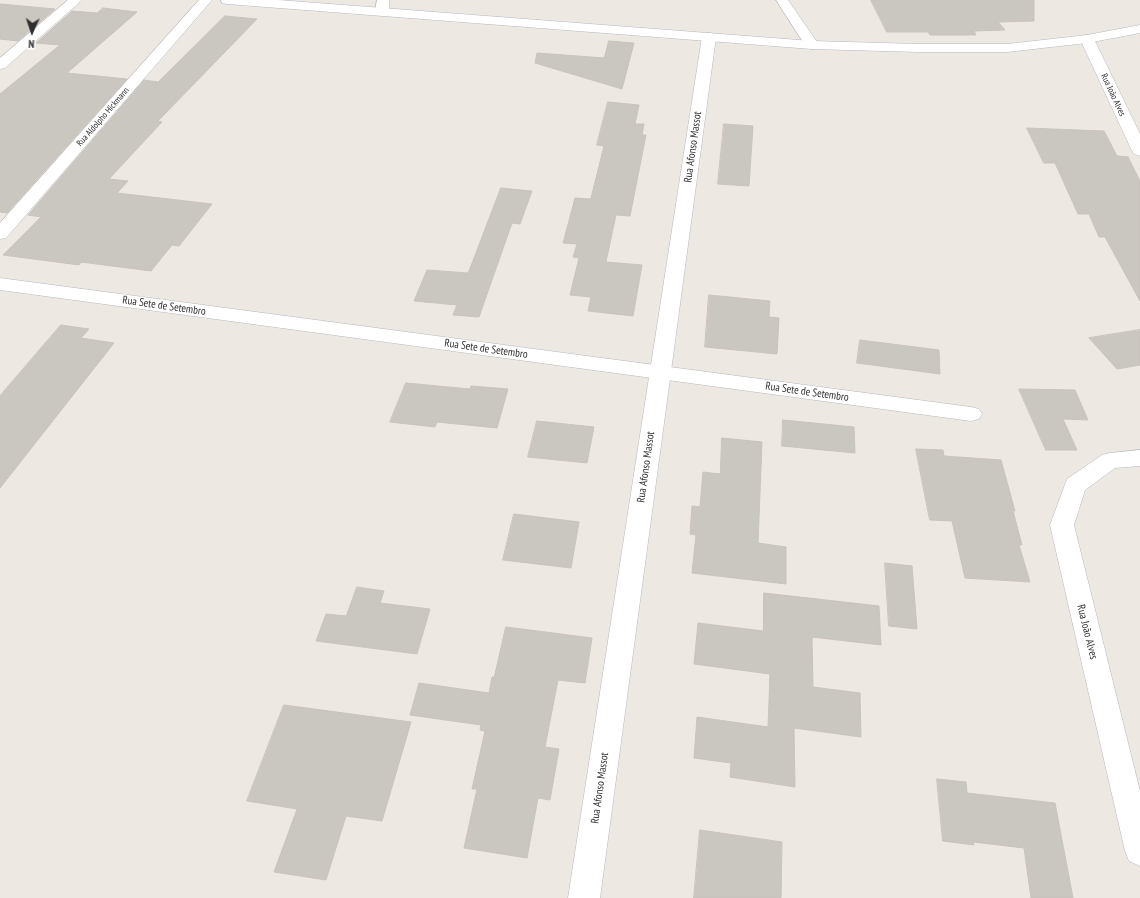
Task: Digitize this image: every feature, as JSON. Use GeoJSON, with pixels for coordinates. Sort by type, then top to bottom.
{"type":"FeatureCollection","features":[{"type":"Feature","properties":{"kind":"street"},"geometry":{"type":"LineString","coordinates":[[0,65],[76,0]]}},
{"type":"Feature","properties":{"kind":"street","name":"Rua Aldolpho Hickmann"},"geometry":{"type":"LineString","coordinates":[[0,234],[206,0]]}},
{"type":"Feature","properties":{"kind":"street"},"geometry":{"type":"LineString","coordinates":[[228,0],[383,6],[470,12],[709,37],[812,44],[919,48],[1007,48],[1087,39],[1140,29]]}},
{"type":"Feature","properties":{"kind":"street"},"geometry":{"type":"LineString","coordinates":[[782,0],[812,44]]}},
{"type":"Feature","properties":{"kind":"street","name":"Rua Afonso Massot"},"geometry":{"type":"LineString","coordinates":[[584,898],[659,372],[709,37]]}},
{"type":"Feature","properties":{"kind":"street","name":"Rua João Alves"},"geometry":{"type":"LineString","coordinates":[[1087,39],[1140,151]]}},
{"type":"Feature","properties":{"kind":"street","name":"Rua Sete de Setembro"},"geometry":{"type":"LineString","coordinates":[[0,284],[971,414]]}},
{"type":"Feature","properties":{"kind":"street","name":"Rua João Alves"},"geometry":{"type":"LineString","coordinates":[[1140,458],[1110,461],[1075,485],[1062,526],[1140,851]]}},
{"type":"Feature","properties":{"kind":"building"},"geometry":{"type":"Polygon","coordinates":[[[871,0],[1034,0],[1034,21],[998,22],[1005,30],[974,31],[976,35],[930,35],[928,32],[887,32],[871,0]]]}},
{"type":"Feature","properties":{"kind":"building"},"geometry":{"type":"Polygon","coordinates":[[[0,4],[55,9],[18,41],[0,39],[0,4]]]}},
{"type":"Feature","properties":{"kind":"building"},"geometry":{"type":"Polygon","coordinates":[[[103,8],[137,12],[67,73],[127,79],[7,213],[0,212],[0,94],[60,45],[36,43],[72,11],[97,13],[103,8]]]}},
{"type":"Feature","properties":{"kind":"building"},"geometry":{"type":"Polygon","coordinates":[[[225,16],[257,19],[158,121],[162,122],[109,179],[128,181],[117,193],[212,204],[179,246],[172,245],[151,271],[81,262],[79,265],[3,255],[41,217],[28,215],[144,80],[158,82],[225,16]]]}},
{"type":"Feature","properties":{"kind":"building"},"geometry":{"type":"Polygon","coordinates":[[[609,41],[634,43],[622,89],[535,63],[537,53],[604,58],[609,41]]]}},
{"type":"Feature","properties":{"kind":"building"},"geometry":{"type":"Polygon","coordinates":[[[608,102],[639,105],[635,124],[644,124],[642,135],[646,135],[630,216],[616,215],[606,262],[642,265],[633,316],[588,311],[591,297],[570,295],[579,258],[573,257],[577,244],[563,243],[575,198],[591,198],[604,146],[597,145],[608,102]]]}},
{"type":"Feature","properties":{"kind":"building"},"geometry":{"type":"Polygon","coordinates":[[[724,124],[753,126],[749,186],[718,184],[724,124]]]}},
{"type":"Feature","properties":{"kind":"building"},"geometry":{"type":"Polygon","coordinates":[[[1027,128],[1104,131],[1117,156],[1128,157],[1140,181],[1140,301],[1105,237],[1099,237],[1089,214],[1078,214],[1055,163],[1044,163],[1027,128]]]}},
{"type":"Feature","properties":{"kind":"building"},"geometry":{"type":"Polygon","coordinates":[[[501,188],[532,191],[520,224],[512,223],[479,317],[453,315],[457,305],[414,301],[427,270],[468,273],[501,188]]]}},
{"type":"Feature","properties":{"kind":"building"},"geometry":{"type":"Polygon","coordinates":[[[709,295],[770,301],[769,317],[779,318],[777,354],[705,347],[709,295]]]}},
{"type":"Feature","properties":{"kind":"building"},"geometry":{"type":"Polygon","coordinates":[[[61,325],[89,329],[81,338],[114,343],[0,488],[0,396],[61,325]]]}},
{"type":"Feature","properties":{"kind":"building"},"geometry":{"type":"Polygon","coordinates":[[[1140,330],[1140,365],[1117,369],[1089,338],[1140,330]]]}},
{"type":"Feature","properties":{"kind":"building"},"geometry":{"type":"Polygon","coordinates":[[[860,340],[939,350],[940,374],[857,363],[860,340]]]}},
{"type":"Feature","properties":{"kind":"building"},"geometry":{"type":"Polygon","coordinates":[[[406,383],[470,389],[471,386],[508,389],[497,428],[437,422],[435,427],[390,422],[406,383]]]}},
{"type":"Feature","properties":{"kind":"building"},"geometry":{"type":"Polygon","coordinates":[[[1019,389],[1075,390],[1088,420],[1063,419],[1077,450],[1046,450],[1019,389]]]}},
{"type":"Feature","properties":{"kind":"building"},"geometry":{"type":"Polygon","coordinates":[[[783,420],[854,427],[855,453],[782,446],[783,420]]]}},
{"type":"Feature","properties":{"kind":"building"},"geometry":{"type":"Polygon","coordinates":[[[537,421],[594,427],[587,463],[528,457],[537,421]]]}},
{"type":"Feature","properties":{"kind":"building"},"geometry":{"type":"Polygon","coordinates":[[[722,438],[762,442],[758,543],[786,547],[786,584],[692,573],[696,535],[690,534],[692,506],[700,507],[703,472],[720,474],[722,438]]]}},
{"type":"Feature","properties":{"kind":"building"},"geometry":{"type":"Polygon","coordinates":[[[916,449],[943,450],[944,456],[1001,460],[1015,511],[1013,511],[1022,545],[1019,545],[1030,582],[965,578],[952,521],[930,520],[916,449]]]}},
{"type":"Feature","properties":{"kind":"building"},"geometry":{"type":"Polygon","coordinates":[[[514,514],[579,522],[571,568],[503,560],[514,514]]]}},
{"type":"Feature","properties":{"kind":"building"},"geometry":{"type":"Polygon","coordinates":[[[885,563],[912,566],[917,629],[889,626],[885,563]]]}},
{"type":"Feature","properties":{"kind":"building"},"geometry":{"type":"Polygon","coordinates":[[[357,587],[384,591],[380,603],[430,609],[417,654],[316,641],[326,614],[346,616],[357,587]]]}},
{"type":"Feature","properties":{"kind":"building"},"geometry":{"type":"Polygon","coordinates":[[[764,593],[879,606],[881,645],[812,637],[813,687],[860,693],[861,737],[794,728],[795,787],[730,777],[731,763],[694,758],[697,717],[768,727],[770,674],[694,664],[698,623],[763,631],[764,593]]]}},
{"type":"Feature","properties":{"kind":"building"},"geometry":{"type":"Polygon","coordinates":[[[506,627],[592,638],[585,683],[558,680],[545,747],[559,749],[550,800],[538,798],[527,858],[464,848],[477,789],[472,789],[485,731],[480,730],[481,725],[410,715],[419,683],[489,693],[506,627]]]}},
{"type":"Feature","properties":{"kind":"building"},"geometry":{"type":"Polygon","coordinates":[[[284,705],[411,722],[382,821],[346,816],[326,880],[274,872],[297,809],[247,801],[284,705]]]}},
{"type":"Feature","properties":{"kind":"building"},"geometry":{"type":"Polygon","coordinates":[[[937,779],[966,782],[967,793],[1055,803],[1073,898],[1031,898],[1024,848],[973,842],[974,845],[943,841],[937,779]]]}},
{"type":"Feature","properties":{"kind":"building"},"geometry":{"type":"Polygon","coordinates":[[[700,830],[782,842],[781,898],[694,898],[700,830]]]}}]}
